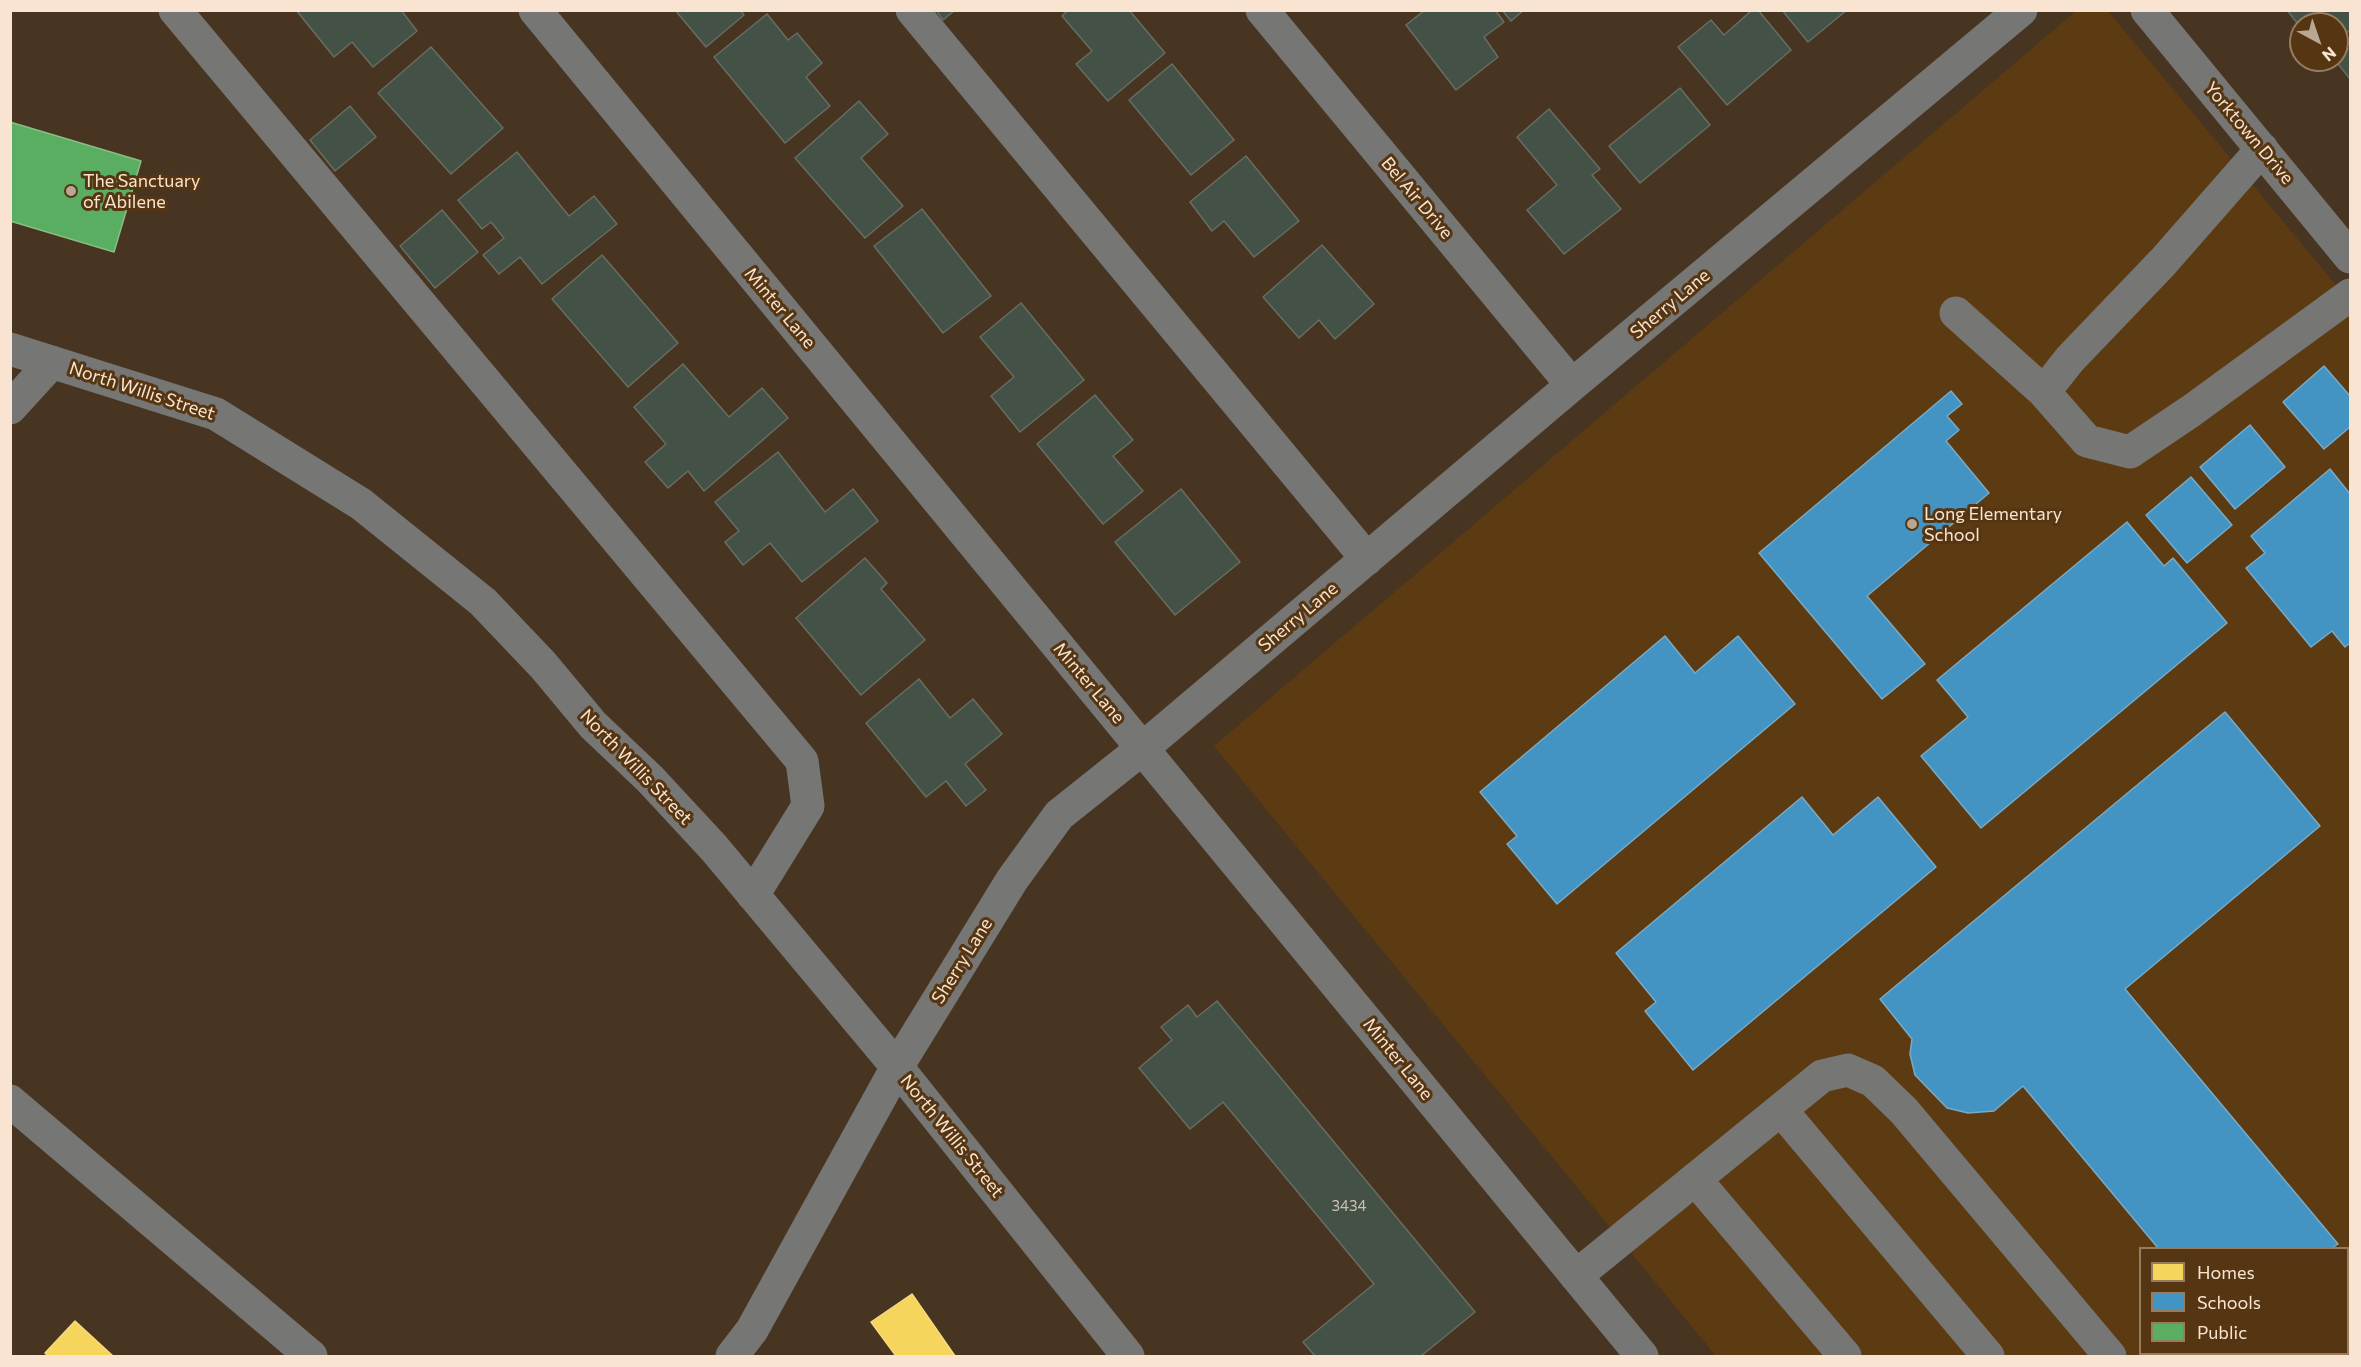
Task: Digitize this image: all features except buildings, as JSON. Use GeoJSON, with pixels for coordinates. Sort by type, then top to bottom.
{"type":"FeatureCollection","features":[{"type":"Feature","properties":{"kind":"street"},"geometry":{"type":"LineString","coordinates":[[175,10],[802,761],[808,806],[753,895]]}},
{"type":"Feature","properties":{"kind":"street","name":"Minter Lane"},"geometry":{"type":"LineString","coordinates":[[535,10],[1642,1356]]}},
{"type":"Feature","properties":{"kind":"street"},"geometry":{"type":"LineString","coordinates":[[912,10],[1367,559]]}},
{"type":"Feature","properties":{"kind":"street","name":"Bel Air Drive"},"geometry":{"type":"LineString","coordinates":[[1262,10],[1572,385]]}},
{"type":"Feature","properties":{"kind":"street","name":"Sherry Lane"},"geometry":{"type":"LineString","coordinates":[[732,1356],[752,1330],[897,1067],[1012,880],[1059,815],[1143,748],[1572,385],[2022,10]]}},
{"type":"Feature","properties":{"kind":"street","name":"Yorktown Drive"},"geometry":{"type":"LineString","coordinates":[[2147,10],[2350,256]]}},
{"type":"Feature","properties":{"kind":"street"},"geometry":{"type":"LineString","coordinates":[[2044,392],[2070,359],[2163,262],[2262,149]]}},
{"type":"Feature","properties":{"kind":"street"},"geometry":{"type":"LineString","coordinates":[[1956,313],[2044,392],[2087,441],[2130,452],[2192,411],[2350,296]]}},
{"type":"Feature","properties":{"kind":"street","name":"North Willis Street"},"geometry":{"type":"LineString","coordinates":[[10,349],[216,414],[361,504],[483,602],[543,665],[593,725],[650,779],[706,840],[897,1067],[1128,1356]]}},
{"type":"Feature","properties":{"kind":"street"},"geometry":{"type":"LineString","coordinates":[[10,408],[52,362]]}},
{"type":"Feature","properties":{"kind":"street"},"geometry":{"type":"LineString","coordinates":[[1576,1276],[1822,1076],[1848,1070],[1873,1081],[1904,1111],[2110,1356]]}},
{"type":"Feature","properties":{"kind":"street"},"geometry":{"type":"LineString","coordinates":[[10,1101],[311,1356]]}},
{"type":"Feature","properties":{"kind":"street"},"geometry":{"type":"LineString","coordinates":[[1781,1110],[1988,1356]]}},
{"type":"Feature","properties":{"kind":"street"},"geometry":{"type":"LineString","coordinates":[[1695,1179],[1845,1356]]}},
{"type":"Feature","properties":{"kind":"shaded area","name":"Long Elementary School"},"geometry":{"type":"Polygon","coordinates":[[[2076,11],[2108,11],[2350,302],[2350,1356],[1716,1356],[1214,746],[2076,11]]]}},
{"type":"Feature","properties":{"kind":"place","name":"The Sanctuary of Abilene"},"geometry":{"type":"Point","coordinates":[71,191]}},
{"type":"Feature","properties":{"kind":"place","name":"Long Elementary School"},"geometry":{"type":"Point","coordinates":[1912,524]}}]}
